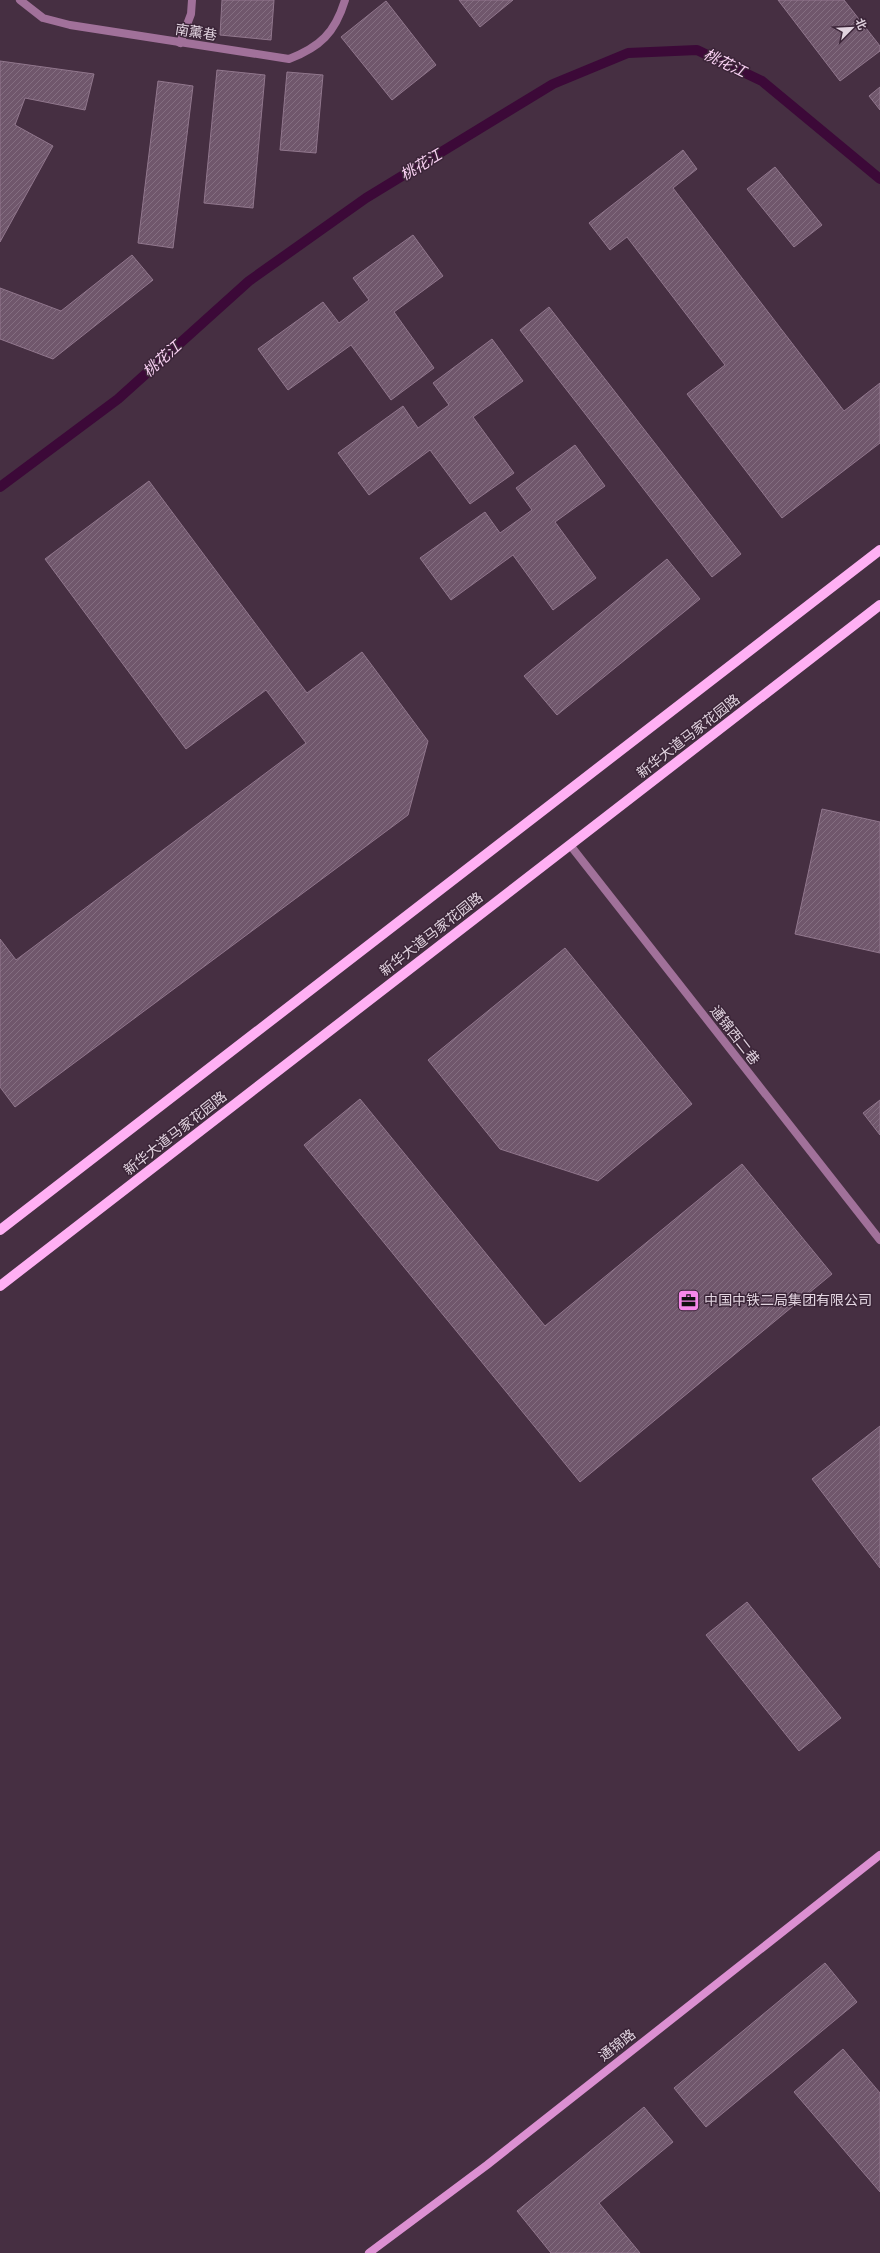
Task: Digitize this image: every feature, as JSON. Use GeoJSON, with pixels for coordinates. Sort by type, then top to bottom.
{"type":"FeatureCollection","features":[{"type":"Feature","properties":{"kind":"main road","name":"新华大道马家花园路"},"geometry":{"type":"LineString","coordinates":[[0,1230],[880,550]]}},
{"type":"Feature","properties":{"kind":"main road","name":"新华大道马家花园路"},"geometry":{"type":"LineString","coordinates":[[0,1286],[880,605]]}},
{"type":"Feature","properties":{"kind":"street","name":"南薰巷"},"geometry":{"type":"LineString","coordinates":[[20,0],[43,18],[70,25],[289,59],[306,53],[325,40],[340,15],[345,0]]}},
{"type":"Feature","properties":{"kind":"street"},"geometry":{"type":"LineString","coordinates":[[180,43],[191,14],[192,0]]}},
{"type":"Feature","properties":{"kind":"street","name":"通锦西二巷"},"geometry":{"type":"LineString","coordinates":[[570,845],[880,1240]]}},
{"type":"Feature","properties":{"kind":"street","name":"通锦路"},"geometry":{"type":"LineString","coordinates":[[369,2253],[493,2160],[880,1855]]}},
{"type":"Feature","properties":{"kind":"building"},"geometry":{"type":"Polygon","coordinates":[[[222,0],[274,0],[271,40],[220,35],[222,0]]]}},
{"type":"Feature","properties":{"kind":"building"},"geometry":{"type":"Polygon","coordinates":[[[459,0],[513,0],[480,27],[459,0]]]}},
{"type":"Feature","properties":{"kind":"building"},"geometry":{"type":"Polygon","coordinates":[[[778,0],[844,0],[880,46],[880,51],[840,81],[778,0]]]}},
{"type":"Feature","properties":{"kind":"building"},"geometry":{"type":"Polygon","coordinates":[[[386,1],[436,65],[392,100],[341,37],[386,1]]]}},
{"type":"Feature","properties":{"kind":"building"},"geometry":{"type":"Polygon","coordinates":[[[0,61],[94,74],[85,110],[25,98],[15,125],[53,146],[0,242],[0,61]]]}},
{"type":"Feature","properties":{"kind":"building"},"geometry":{"type":"Polygon","coordinates":[[[217,70],[265,75],[253,208],[204,203],[217,70]]]}},
{"type":"Feature","properties":{"kind":"building"},"geometry":{"type":"Polygon","coordinates":[[[287,72],[323,75],[316,153],[280,150],[287,72]]]}},
{"type":"Feature","properties":{"kind":"building"},"geometry":{"type":"Polygon","coordinates":[[[158,81],[193,86],[173,248],[138,243],[158,81]]]}},
{"type":"Feature","properties":{"kind":"building"},"geometry":{"type":"Polygon","coordinates":[[[880,87],[880,110],[869,96],[880,87]]]}},
{"type":"Feature","properties":{"kind":"building"},"geometry":{"type":"Polygon","coordinates":[[[683,150],[697,169],[673,188],[844,411],[880,383],[880,443],[782,518],[687,394],[725,365],[627,237],[610,250],[589,223],[683,150]]]}},
{"type":"Feature","properties":{"kind":"building"},"geometry":{"type":"Polygon","coordinates":[[[775,167],[822,225],[794,247],[747,189],[775,167]]]}},
{"type":"Feature","properties":{"kind":"building"},"geometry":{"type":"Polygon","coordinates":[[[413,235],[443,276],[394,312],[434,368],[391,400],[351,345],[288,390],[258,349],[323,302],[339,323],[369,300],[353,278],[413,235]]]}},
{"type":"Feature","properties":{"kind":"building"},"geometry":{"type":"Polygon","coordinates":[[[132,255],[153,280],[53,359],[0,339],[0,288],[61,311],[132,255]]]}},
{"type":"Feature","properties":{"kind":"building"},"geometry":{"type":"Polygon","coordinates":[[[549,307],[741,554],[712,577],[520,330],[549,307]]]}},
{"type":"Feature","properties":{"kind":"building"},"geometry":{"type":"Polygon","coordinates":[[[492,339],[523,381],[473,417],[514,473],[470,504],[430,450],[369,495],[338,453],[403,406],[418,428],[449,405],[433,383],[492,339]]]}},
{"type":"Feature","properties":{"kind":"building"},"geometry":{"type":"Polygon","coordinates":[[[575,445],[605,486],[555,522],[596,578],[553,610],[513,555],[451,600],[420,558],[485,512],[500,533],[532,510],[516,488],[575,445]]]}},
{"type":"Feature","properties":{"kind":"building"},"geometry":{"type":"Polygon","coordinates":[[[149,481],[307,693],[362,652],[428,741],[408,815],[15,1107],[0,1087],[0,939],[16,960],[306,743],[266,690],[186,749],[45,559],[149,481]]]}},
{"type":"Feature","properties":{"kind":"building"},"geometry":{"type":"Polygon","coordinates":[[[667,559],[700,599],[557,715],[524,676],[667,559]]]}},
{"type":"Feature","properties":{"kind":"building"},"geometry":{"type":"Polygon","coordinates":[[[822,809],[880,822],[880,953],[795,934],[822,809]]]}},
{"type":"Feature","properties":{"kind":"building"},"geometry":{"type":"Polygon","coordinates":[[[565,948],[692,1104],[598,1181],[500,1149],[428,1060],[565,948]]]}},
{"type":"Feature","properties":{"kind":"building","name":"中国中铁二局集团有限公司"},"geometry":{"type":"Polygon","coordinates":[[[360,1099],[545,1326],[742,1164],[832,1274],[580,1482],[304,1145],[360,1099]]]}},
{"type":"Feature","properties":{"kind":"building"},"geometry":{"type":"Polygon","coordinates":[[[880,1100],[880,1135],[863,1113],[880,1100]]]}},
{"type":"Feature","properties":{"kind":"building"},"geometry":{"type":"Polygon","coordinates":[[[880,1426],[880,1568],[812,1479],[880,1426]]]}},
{"type":"Feature","properties":{"kind":"building"},"geometry":{"type":"Polygon","coordinates":[[[747,1602],[841,1718],[799,1751],[706,1635],[747,1602]]]}},
{"type":"Feature","properties":{"kind":"building"},"geometry":{"type":"Polygon","coordinates":[[[825,1963],[857,2002],[706,2127],[674,2088],[825,1963]]]}},
{"type":"Feature","properties":{"kind":"building"},"geometry":{"type":"Polygon","coordinates":[[[843,2049],[880,2093],[880,2192],[794,2092],[843,2049]]]}},
{"type":"Feature","properties":{"kind":"building"},"geometry":{"type":"Polygon","coordinates":[[[644,2107],[673,2142],[599,2203],[640,2253],[551,2253],[517,2211],[644,2107]]]}},
{"type":"Feature","properties":{"kind":"waterway","name":"桃花江"},"geometry":{"type":"LineString","coordinates":[[0,487],[118,399],[249,281],[366,198],[553,84],[628,53],[697,50],[762,81],[880,179]]}},
{"type":"Feature","properties":{"kind":"place","name":"中国中铁二局集团有限公司"},"geometry":{"type":"Point","coordinates":[689,1300]}}]}
